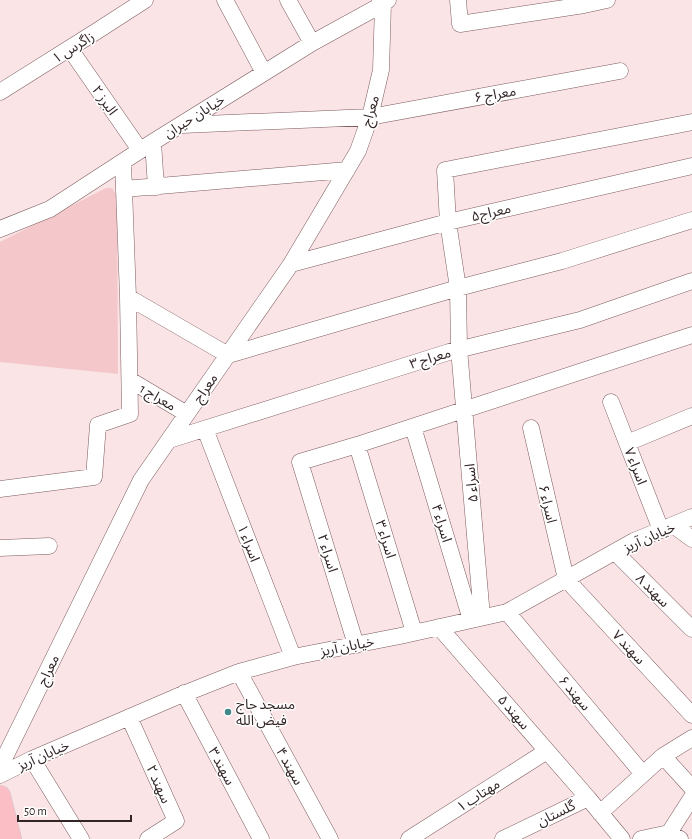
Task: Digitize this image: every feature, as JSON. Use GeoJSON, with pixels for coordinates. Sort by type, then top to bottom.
{"type":"FeatureCollection","features":[{"type":"Feature","properties":{"kind":"main road"},"geometry":{"type":"LineString","coordinates":[[0,796],[11,839]]}},
{"type":"Feature","properties":{"kind":"street","name":"زاگرس ۱"},"geometry":{"type":"LineString","coordinates":[[0,92],[145,0]]}},
{"type":"Feature","properties":{"kind":"street"},"geometry":{"type":"LineString","coordinates":[[225,0],[264,73]]}},
{"type":"Feature","properties":{"kind":"street"},"geometry":{"type":"LineString","coordinates":[[288,0],[312,43]]}},
{"type":"Feature","properties":{"kind":"street"},"geometry":{"type":"LineString","coordinates":[[458,0],[460,24],[584,5],[607,0]]}},
{"type":"Feature","properties":{"kind":"street","name":"خیابان حیران"},"geometry":{"type":"LineString","coordinates":[[0,229],[50,209],[146,146],[312,43],[384,1]]}},
{"type":"Feature","properties":{"kind":"street","name":"معراج"},"geometry":{"type":"LineString","coordinates":[[0,767],[141,480],[290,264],[358,151],[370,117],[381,70],[384,1]]}},
{"type":"Feature","properties":{"kind":"street","name":"البرز ۲"},"geometry":{"type":"LineString","coordinates":[[70,49],[146,146]]}},
{"type":"Feature","properties":{"kind":"street","name":"معراج ۶"},"geometry":{"type":"LineString","coordinates":[[180,125],[370,117],[620,71]]}},
{"type":"Feature","properties":{"kind":"street","name":"اسراء ۵"},"geometry":{"type":"LineString","coordinates":[[476,618],[459,349],[458,288],[448,222],[445,170],[692,122]]}},
{"type":"Feature","properties":{"kind":"street"},"geometry":{"type":"LineString","coordinates":[[146,146],[156,186]]}},
{"type":"Feature","properties":{"kind":"street"},"geometry":{"type":"LineString","coordinates":[[0,490],[94,477],[98,425],[130,414],[128,297],[123,162]]}},
{"type":"Feature","properties":{"kind":"street","name":"معراج۵"},"geometry":{"type":"LineString","coordinates":[[290,264],[448,222],[692,166]]}},
{"type":"Feature","properties":{"kind":"street"},"geometry":{"type":"LineString","coordinates":[[124,189],[347,170]]}},
{"type":"Feature","properties":{"kind":"street"},"geometry":{"type":"LineString","coordinates":[[128,297],[228,355],[458,288],[562,261],[692,220]]}},
{"type":"Feature","properties":{"kind":"street","name":"معراج ۳"},"geometry":{"type":"LineString","coordinates":[[169,440],[459,349],[580,320],[692,281]]}},
{"type":"Feature","properties":{"kind":"street"},"geometry":{"type":"LineString","coordinates":[[357,446],[692,335]]}},
{"type":"Feature","properties":{"kind":"street","name":"معراج 1"},"geometry":{"type":"LineString","coordinates":[[130,380],[187,414]]}},
{"type":"Feature","properties":{"kind":"street","name":"اسراء ۷"},"geometry":{"type":"LineString","coordinates":[[611,402],[627,442],[667,528]]}},
{"type":"Feature","properties":{"kind":"street"},"geometry":{"type":"LineString","coordinates":[[627,442],[692,416]]}},
{"type":"Feature","properties":{"kind":"street","name":"اسراء ۴"},"geometry":{"type":"LineString","coordinates":[[413,427],[476,618]]}},
{"type":"Feature","properties":{"kind":"street","name":"اسراء ۶"},"geometry":{"type":"LineString","coordinates":[[530,428],[566,579]]}},
{"type":"Feature","properties":{"kind":"street","name":"اسراء ۱"},"geometry":{"type":"LineString","coordinates":[[205,429],[293,657]]}},
{"type":"Feature","properties":{"kind":"street","name":"اسراء ۲"},"geometry":{"type":"LineString","coordinates":[[356,645],[300,462],[357,446]]}},
{"type":"Feature","properties":{"kind":"street","name":"اسراء ۳"},"geometry":{"type":"LineString","coordinates":[[357,446],[414,632]]}},
{"type":"Feature","properties":{"kind":"street","name":"خیابان آریز"},"geometry":{"type":"LineString","coordinates":[[0,775],[32,759],[184,693],[239,672],[293,657],[356,645],[507,612],[634,541],[692,518]]}},
{"type":"Feature","properties":{"kind":"street"},"geometry":{"type":"LineString","coordinates":[[667,528],[692,539]]}},
{"type":"Feature","properties":{"kind":"street"},"geometry":{"type":"LineString","coordinates":[[0,548],[49,546]]}},
{"type":"Feature","properties":{"kind":"street","name":"سهند ۸"},"geometry":{"type":"LineString","coordinates":[[615,552],[692,629]]}},
{"type":"Feature","properties":{"kind":"street","name":"سهند ۷"},"geometry":{"type":"LineString","coordinates":[[566,579],[692,715]]}},
{"type":"Feature","properties":{"kind":"street","name":"سهند ۶"},"geometry":{"type":"LineString","coordinates":[[507,612],[643,774]]}},
{"type":"Feature","properties":{"kind":"street","name":"سهند ۵"},"geometry":{"type":"LineString","coordinates":[[440,627],[622,839]]}},
{"type":"Feature","properties":{"kind":"street","name":"سهند ۴"},"geometry":{"type":"LineString","coordinates":[[239,672],[330,839]]}},
{"type":"Feature","properties":{"kind":"street","name":"سهند ۳"},"geometry":{"type":"LineString","coordinates":[[184,693],[260,839]]}},
{"type":"Feature","properties":{"kind":"street","name":"سهند ۲"},"geometry":{"type":"LineString","coordinates":[[129,717],[176,821],[148,839]]}},
{"type":"Feature","properties":{"kind":"street"},"geometry":{"type":"LineString","coordinates":[[600,813],[663,756],[692,738]]}},
{"type":"Feature","properties":{"kind":"street","name":"مهتاب ۱"},"geometry":{"type":"LineString","coordinates":[[409,839],[547,751]]}},
{"type":"Feature","properties":{"kind":"street"},"geometry":{"type":"LineString","coordinates":[[663,756],[692,788]]}},
{"type":"Feature","properties":{"kind":"street"},"geometry":{"type":"LineString","coordinates":[[32,759],[81,839]]}},
{"type":"Feature","properties":{"kind":"street"},"geometry":{"type":"LineString","coordinates":[[641,839],[675,836],[692,797]]}},
{"type":"Feature","properties":{"kind":"street","name":"گلستان"},"geometry":{"type":"LineString","coordinates":[[508,838],[588,798]]}},
{"type":"Feature","properties":{"kind":"shaded area"},"geometry":{"type":"Polygon","coordinates":[[[106,188],[112,188],[117,196],[118,374],[0,362],[0,242],[106,188]]]}},
{"type":"Feature","properties":{"kind":"place","name":"مسجد حاج فیض الله"},"geometry":{"type":"Point","coordinates":[228,712]}}]}
